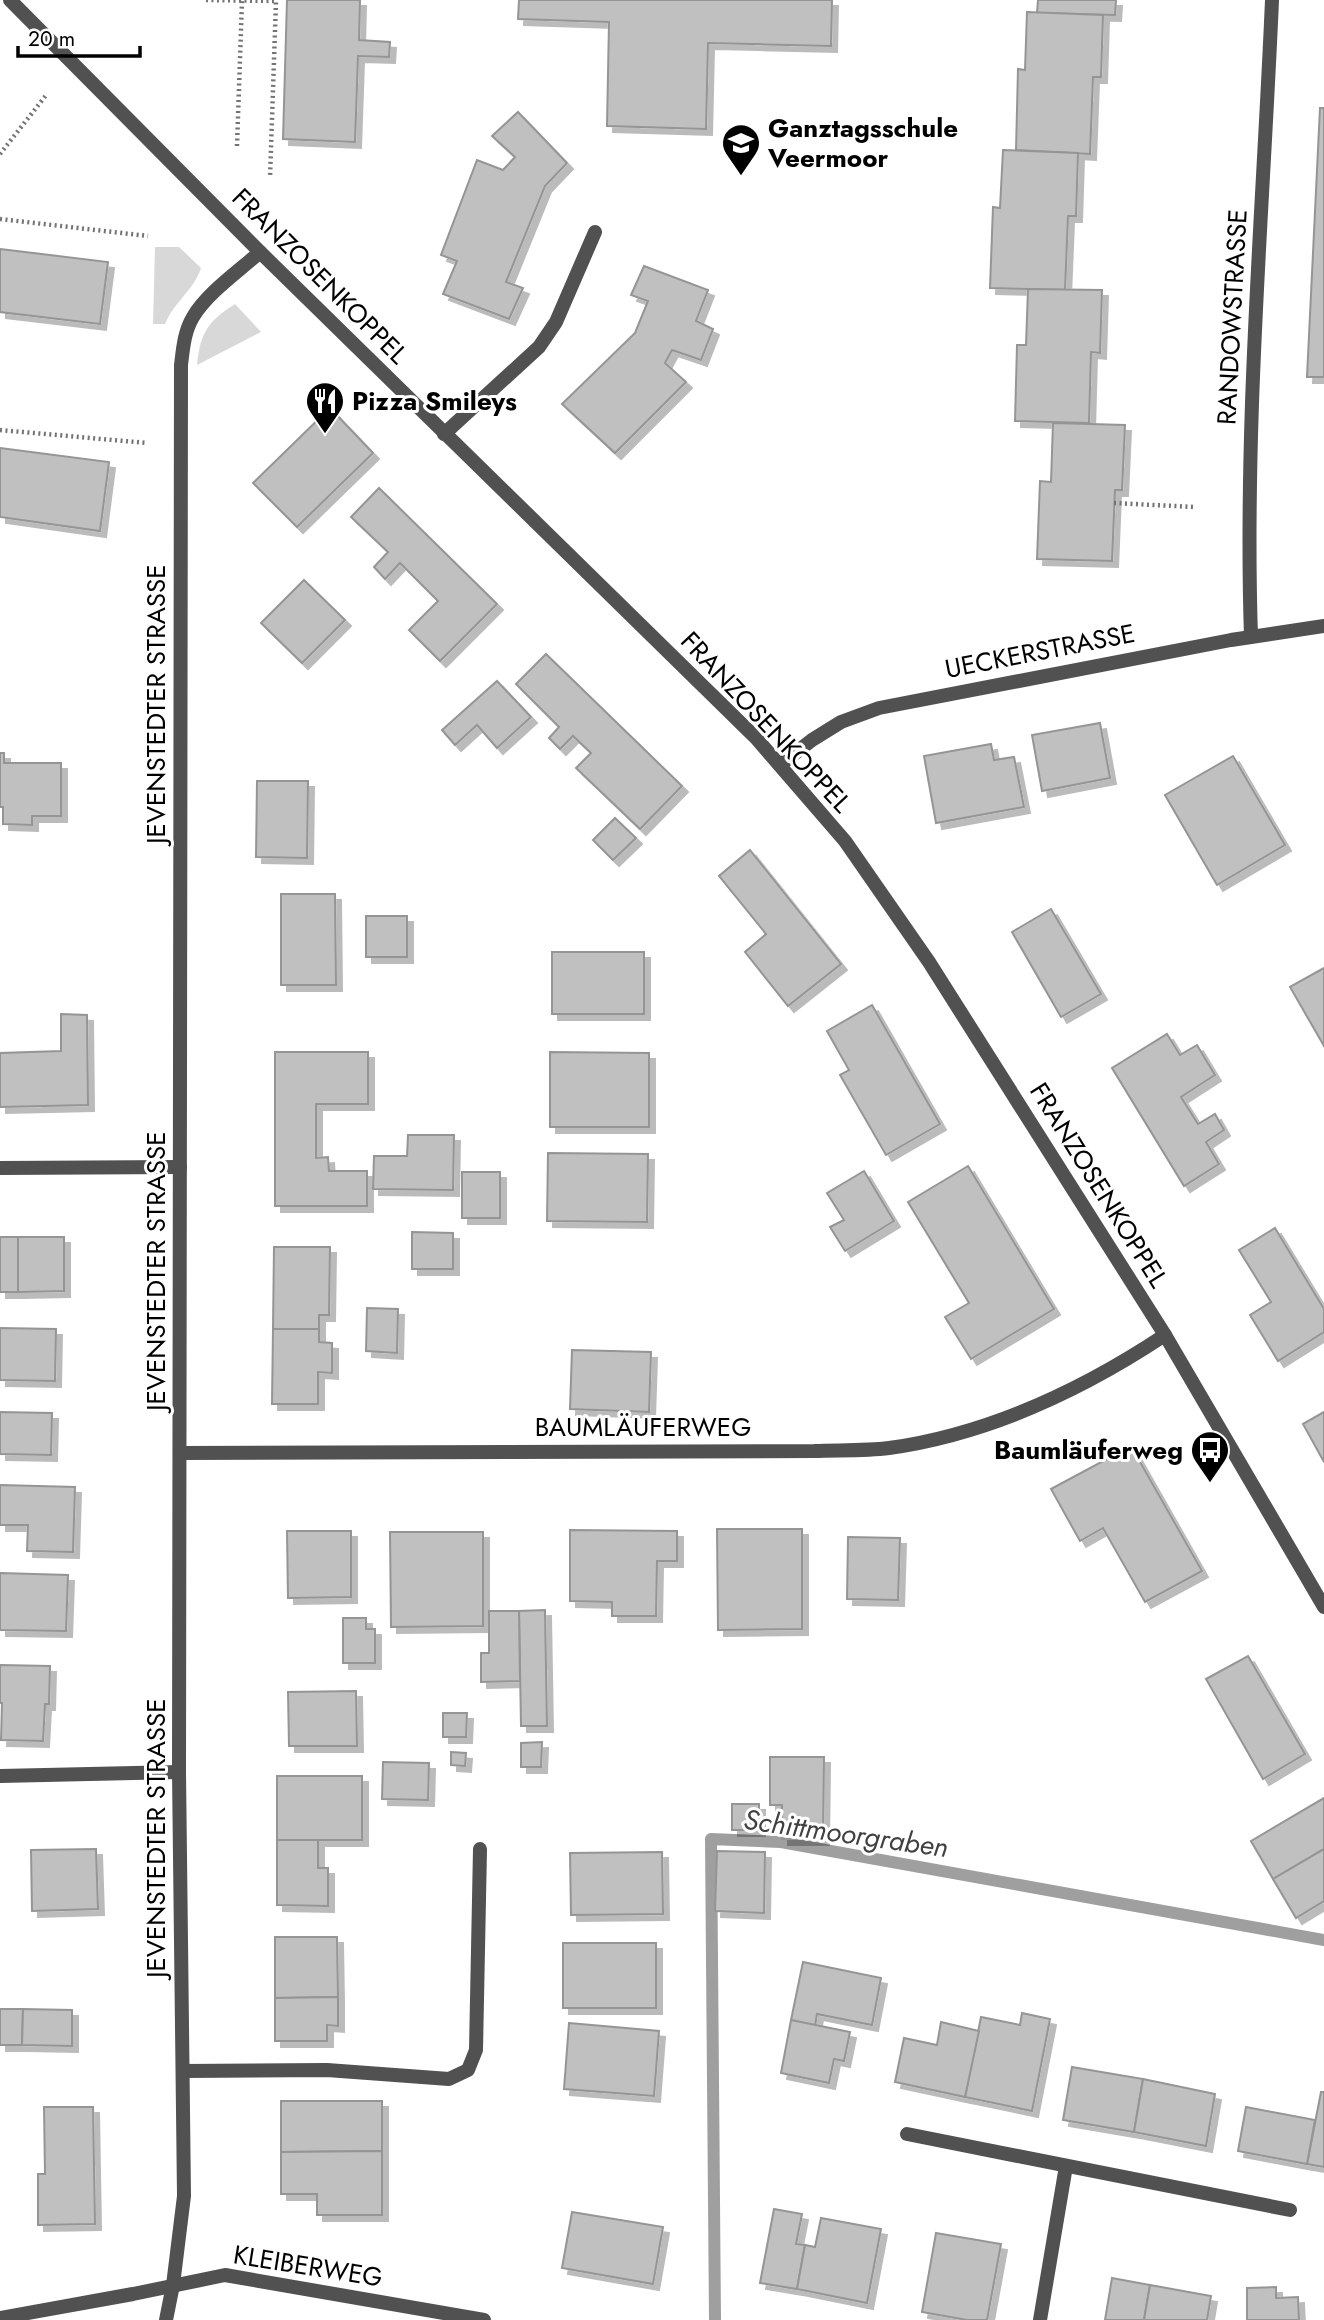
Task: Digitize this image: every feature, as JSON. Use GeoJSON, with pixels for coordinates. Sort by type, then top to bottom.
{"type":"FeatureCollection","features":[{"type":"Feature","properties":{"kind":"street","name":"FRANZOSENKOPPEL"},"geometry":{"type":"LineString","coordinates":[[10,0],[444,434],[756,738],[845,841],[929,962],[1165,1335],[1324,1607]]}},
{"type":"Feature","properties":{"kind":"street","name":"RANDOWSTRASSE"},"geometry":{"type":"LineString","coordinates":[[1251,637],[1248,540],[1252,385],[1272,0]]}},
{"type":"Feature","properties":{"kind":"street"},"geometry":{"type":"LineString","coordinates":[[444,434],[539,347],[556,322],[595,232]]}},
{"type":"Feature","properties":{"kind":"street","name":"JEVENSTEDTER STRASSE"},"geometry":{"type":"LineString","coordinates":[[166,2320],[184,2196],[179,1772],[181,365],[184,338],[192,318],[204,303],[260,251]]}},
{"type":"Feature","properties":{"kind":"street","name":"UECKERSTRASSE"},"geometry":{"type":"LineString","coordinates":[[779,765],[841,722],[878,708],[1251,637],[1324,626]]}},
{"type":"Feature","properties":{"kind":"street"},"geometry":{"type":"LineString","coordinates":[[0,1168],[180,1167]]}},
{"type":"Feature","properties":{"kind":"street","name":"BAUMLÄUFERWEG"},"geometry":{"type":"LineString","coordinates":[[181,1453],[814,1451],[888,1448],[957,1433],[1028,1411],[1091,1380],[1165,1335]]}},
{"type":"Feature","properties":{"kind":"street"},"geometry":{"type":"LineString","coordinates":[[0,1776],[179,1772]]}},
{"type":"Feature","properties":{"kind":"street"},"geometry":{"type":"LineString","coordinates":[[183,2071],[327,2070],[449,2080],[468,2070],[476,2050],[480,1849]]}},
{"type":"Feature","properties":{"kind":"street"},"geometry":{"type":"LineString","coordinates":[[907,2134],[1290,2210]]}},
{"type":"Feature","properties":{"kind":"street"},"geometry":{"type":"LineString","coordinates":[[1040,2320],[1066,2166]]}},
{"type":"Feature","properties":{"kind":"street","name":"KLEIBERWEG"},"geometry":{"type":"LineString","coordinates":[[0,2318],[225,2275],[484,2320]]}},
{"type":"Feature","properties":{"kind":"path"},"geometry":{"type":"LineString","coordinates":[[206,0],[276,1],[270,178]]}},
{"type":"Feature","properties":{"kind":"path"},"geometry":{"type":"LineString","coordinates":[[237,146],[242,1]]}},
{"type":"Feature","properties":{"kind":"path"},"geometry":{"type":"LineString","coordinates":[[0,154],[47,94]]}},
{"type":"Feature","properties":{"kind":"path"},"geometry":{"type":"LineString","coordinates":[[0,219],[148,236]]}},
{"type":"Feature","properties":{"kind":"path"},"geometry":{"type":"LineString","coordinates":[[0,430],[147,443]]}},
{"type":"Feature","properties":{"kind":"path"},"geometry":{"type":"LineString","coordinates":[[1114,503],[1194,507]]}},
{"type":"Feature","properties":{"kind":"shaded area"},"geometry":{"type":"Polygon","coordinates":[[[155,247],[179,247],[201,268],[194,283],[173,309],[165,324],[153,324],[155,247]]]}},
{"type":"Feature","properties":{"kind":"shaded area"},"geometry":{"type":"Polygon","coordinates":[[[235,304],[261,332],[197,365],[200,344],[207,329],[218,316],[235,304]]]}},
{"type":"Feature","properties":{"kind":"building"},"geometry":{"type":"Polygon","coordinates":[[[287,0],[360,0],[359,40],[390,42],[389,57],[358,56],[355,142],[283,139],[287,0]]]}},
{"type":"Feature","properties":{"kind":"building"},"geometry":{"type":"Polygon","coordinates":[[[519,0],[832,0],[831,46],[708,43],[706,129],[607,126],[609,22],[518,19],[519,0]]]}},
{"type":"Feature","properties":{"kind":"building"},"geometry":{"type":"Polygon","coordinates":[[[1038,0],[1116,0],[1115,15],[1037,13],[1038,0]]]}},
{"type":"Feature","properties":{"kind":"building"},"geometry":{"type":"Polygon","coordinates":[[[1027,12],[1103,15],[1101,77],[1093,77],[1090,154],[1016,150],[1018,69],[1025,70],[1027,12]]]}},
{"type":"Feature","properties":{"kind":"building"},"geometry":{"type":"Polygon","coordinates":[[[1320,108],[1324,108],[1324,377],[1307,377],[1320,108]]]}},
{"type":"Feature","properties":{"kind":"building"},"geometry":{"type":"Polygon","coordinates":[[[518,112],[567,163],[545,186],[506,282],[523,288],[509,319],[443,294],[457,261],[441,255],[477,160],[503,170],[515,157],[492,136],[518,112]]]}},
{"type":"Feature","properties":{"kind":"building"},"geometry":{"type":"Polygon","coordinates":[[[1003,150],[1078,153],[1076,216],[1068,216],[1065,290],[990,288],[993,207],[1000,208],[1003,150]]]}},
{"type":"Feature","properties":{"kind":"building"},"geometry":{"type":"Polygon","coordinates":[[[0,249],[108,262],[100,324],[0,312],[0,249]]]}},
{"type":"Feature","properties":{"kind":"building"},"geometry":{"type":"Polygon","coordinates":[[[644,266],[708,290],[696,321],[713,329],[701,360],[672,350],[665,363],[686,382],[615,453],[562,404],[635,333],[648,301],[631,295],[644,266]]]}},
{"type":"Feature","properties":{"kind":"building"},"geometry":{"type":"Polygon","coordinates":[[[1028,289],[1102,290],[1100,353],[1091,352],[1089,423],[1015,421],[1017,345],[1026,345],[1028,289]]]}},
{"type":"Feature","properties":{"kind":"building"},"geometry":{"type":"Polygon","coordinates":[[[330,408],[373,453],[297,527],[253,483],[330,408]]]}},
{"type":"Feature","properties":{"kind":"building"},"geometry":{"type":"Polygon","coordinates":[[[1053,423],[1125,425],[1122,490],[1115,490],[1112,561],[1037,559],[1040,481],[1051,482],[1053,423]]]}},
{"type":"Feature","properties":{"kind":"building"},"geometry":{"type":"Polygon","coordinates":[[[0,448],[109,462],[100,531],[0,517],[0,448]]]}},
{"type":"Feature","properties":{"kind":"building"},"geometry":{"type":"Polygon","coordinates":[[[379,488],[497,604],[440,661],[409,630],[438,601],[400,563],[385,579],[374,567],[388,552],[351,517],[379,488]]]}},
{"type":"Feature","properties":{"kind":"building"},"geometry":{"type":"Polygon","coordinates":[[[304,580],[345,620],[302,663],[261,623],[304,580]]]}},
{"type":"Feature","properties":{"kind":"building"},"geometry":{"type":"Polygon","coordinates":[[[546,654],[682,786],[640,829],[576,768],[591,753],[573,736],[560,749],[549,738],[559,727],[516,684],[546,654]]]}},
{"type":"Feature","properties":{"kind":"building"},"geometry":{"type":"Polygon","coordinates":[[[497,681],[531,717],[497,748],[477,725],[455,745],[442,730],[497,681]]]}},
{"type":"Feature","properties":{"kind":"building"},"geometry":{"type":"Polygon","coordinates":[[[1100,723],[1110,778],[1042,791],[1032,735],[1100,723]]]}},
{"type":"Feature","properties":{"kind":"building"},"geometry":{"type":"Polygon","coordinates":[[[991,744],[994,760],[1014,757],[1024,807],[936,823],[924,756],[991,744]]]}},
{"type":"Feature","properties":{"kind":"building"},"geometry":{"type":"Polygon","coordinates":[[[0,753],[4,753],[4,763],[61,763],[61,816],[32,816],[32,825],[3,824],[3,807],[0,807],[0,753]]]}},
{"type":"Feature","properties":{"kind":"building"},"geometry":{"type":"Polygon","coordinates":[[[1233,756],[1285,845],[1217,885],[1165,795],[1233,756]]]}},
{"type":"Feature","properties":{"kind":"building"},"geometry":{"type":"Polygon","coordinates":[[[257,781],[308,781],[307,858],[256,857],[257,781]]]}},
{"type":"Feature","properties":{"kind":"building"},"geometry":{"type":"Polygon","coordinates":[[[615,818],[636,838],[613,860],[593,840],[615,818]]]}},
{"type":"Feature","properties":{"kind":"building"},"geometry":{"type":"Polygon","coordinates":[[[750,850],[841,964],[788,1006],[745,952],[766,934],[719,876],[750,850]]]}},
{"type":"Feature","properties":{"kind":"building"},"geometry":{"type":"Polygon","coordinates":[[[281,894],[335,894],[336,985],[281,985],[281,894]]]}},
{"type":"Feature","properties":{"kind":"building"},"geometry":{"type":"Polygon","coordinates":[[[1051,909],[1101,994],[1061,1017],[1012,932],[1051,909]]]}},
{"type":"Feature","properties":{"kind":"building"},"geometry":{"type":"Polygon","coordinates":[[[366,916],[407,916],[407,957],[366,957],[366,916]]]}},
{"type":"Feature","properties":{"kind":"building"},"geometry":{"type":"Polygon","coordinates":[[[552,952],[644,952],[644,1014],[552,1014],[552,952]]]}},
{"type":"Feature","properties":{"kind":"building"},"geometry":{"type":"Polygon","coordinates":[[[1324,968],[1324,1046],[1290,987],[1324,968]]]}},
{"type":"Feature","properties":{"kind":"building"},"geometry":{"type":"Polygon","coordinates":[[[872,1005],[940,1124],[886,1155],[840,1075],[849,1070],[827,1031],[872,1005]]]}},
{"type":"Feature","properties":{"kind":"building"},"geometry":{"type":"Polygon","coordinates":[[[61,1014],[87,1015],[88,1105],[0,1107],[0,1053],[61,1051],[61,1014]]]}},
{"type":"Feature","properties":{"kind":"building"},"geometry":{"type":"Polygon","coordinates":[[[1167,1034],[1180,1055],[1197,1045],[1215,1075],[1181,1097],[1198,1124],[1215,1114],[1224,1130],[1206,1142],[1219,1164],[1184,1186],[1112,1068],[1167,1034]]]}},
{"type":"Feature","properties":{"kind":"building"},"geometry":{"type":"Polygon","coordinates":[[[275,1052],[368,1052],[368,1104],[316,1104],[316,1158],[328,1157],[329,1171],[367,1171],[367,1206],[275,1206],[275,1052]]]}},
{"type":"Feature","properties":{"kind":"building"},"geometry":{"type":"Polygon","coordinates":[[[550,1052],[649,1053],[649,1127],[550,1127],[550,1052]]]}},
{"type":"Feature","properties":{"kind":"building"},"geometry":{"type":"Polygon","coordinates":[[[408,1135],[454,1135],[453,1190],[373,1189],[374,1156],[407,1156],[408,1135]]]}},
{"type":"Feature","properties":{"kind":"building"},"geometry":{"type":"Polygon","coordinates":[[[548,1153],[648,1154],[647,1222],[547,1221],[548,1153]]]}},
{"type":"Feature","properties":{"kind":"building"},"geometry":{"type":"Polygon","coordinates":[[[968,1166],[1054,1309],[971,1359],[945,1317],[969,1303],[908,1202],[968,1166]]]}},
{"type":"Feature","properties":{"kind":"building"},"geometry":{"type":"Polygon","coordinates":[[[864,1171],[894,1221],[845,1251],[830,1227],[844,1220],[827,1193],[864,1171]]]}},
{"type":"Feature","properties":{"kind":"building"},"geometry":{"type":"Polygon","coordinates":[[[462,1172],[500,1172],[500,1218],[462,1218],[462,1172]]]}},
{"type":"Feature","properties":{"kind":"building"},"geometry":{"type":"Polygon","coordinates":[[[1275,1228],[1324,1309],[1324,1332],[1278,1361],[1250,1315],[1271,1302],[1239,1250],[1275,1228]]]}},
{"type":"Feature","properties":{"kind":"building"},"geometry":{"type":"Polygon","coordinates":[[[412,1232],[453,1233],[453,1269],[412,1269],[412,1232]]]}},
{"type":"Feature","properties":{"kind":"building"},"geometry":{"type":"Polygon","coordinates":[[[0,1237],[18,1237],[18,1292],[0,1292],[0,1237]]]}},
{"type":"Feature","properties":{"kind":"building"},"geometry":{"type":"Polygon","coordinates":[[[18,1237],[64,1237],[64,1291],[18,1292],[18,1237]]]}},
{"type":"Feature","properties":{"kind":"building"},"geometry":{"type":"Polygon","coordinates":[[[274,1247],[330,1247],[329,1315],[319,1315],[319,1329],[273,1329],[274,1247]]]}},
{"type":"Feature","properties":{"kind":"building"},"geometry":{"type":"Polygon","coordinates":[[[367,1308],[398,1309],[397,1353],[366,1351],[367,1308]]]}},
{"type":"Feature","properties":{"kind":"building"},"geometry":{"type":"Polygon","coordinates":[[[0,1328],[56,1329],[55,1381],[0,1380],[0,1328]]]}},
{"type":"Feature","properties":{"kind":"building"},"geometry":{"type":"Polygon","coordinates":[[[273,1329],[319,1329],[319,1342],[332,1343],[332,1373],[318,1372],[318,1404],[272,1404],[273,1329]]]}},
{"type":"Feature","properties":{"kind":"building"},"geometry":{"type":"Polygon","coordinates":[[[572,1350],[651,1352],[649,1412],[570,1409],[572,1350]]]}},
{"type":"Feature","properties":{"kind":"building"},"geometry":{"type":"Polygon","coordinates":[[[0,1412],[52,1413],[51,1455],[0,1454],[0,1412]]]}},
{"type":"Feature","properties":{"kind":"building"},"geometry":{"type":"Polygon","coordinates":[[[1324,1412],[1324,1462],[1303,1424],[1324,1412]]]}},
{"type":"Feature","properties":{"kind":"building"},"geometry":{"type":"Polygon","coordinates":[[[1131,1446],[1202,1571],[1145,1602],[1103,1528],[1080,1541],[1051,1489],[1131,1446]]]}},
{"type":"Feature","properties":{"kind":"building"},"geometry":{"type":"Polygon","coordinates":[[[0,1485],[75,1487],[73,1552],[27,1551],[28,1525],[0,1525],[0,1485]]]}},
{"type":"Feature","properties":{"kind":"building"},"geometry":{"type":"Polygon","coordinates":[[[717,1529],[802,1529],[802,1629],[718,1630],[717,1529]]]}},
{"type":"Feature","properties":{"kind":"building"},"geometry":{"type":"Polygon","coordinates":[[[570,1530],[677,1531],[677,1561],[657,1561],[656,1616],[612,1616],[612,1602],[570,1601],[570,1530]]]}},
{"type":"Feature","properties":{"kind":"building"},"geometry":{"type":"Polygon","coordinates":[[[287,1531],[351,1531],[351,1597],[288,1598],[287,1531]]]}},
{"type":"Feature","properties":{"kind":"building"},"geometry":{"type":"Polygon","coordinates":[[[390,1532],[483,1532],[483,1626],[391,1627],[390,1532]]]}},
{"type":"Feature","properties":{"kind":"building"},"geometry":{"type":"Polygon","coordinates":[[[848,1537],[900,1538],[898,1600],[847,1599],[848,1537]]]}},
{"type":"Feature","properties":{"kind":"building"},"geometry":{"type":"Polygon","coordinates":[[[0,1573],[68,1575],[66,1631],[0,1630],[0,1573]]]}},
{"type":"Feature","properties":{"kind":"building"},"geometry":{"type":"Polygon","coordinates":[[[545,1610],[547,1726],[521,1726],[519,1611],[545,1610]]]}},
{"type":"Feature","properties":{"kind":"building"},"geometry":{"type":"Polygon","coordinates":[[[489,1611],[519,1611],[520,1681],[481,1682],[481,1653],[489,1653],[489,1611]]]}},
{"type":"Feature","properties":{"kind":"building"},"geometry":{"type":"Polygon","coordinates":[[[343,1618],[366,1618],[366,1629],[375,1629],[375,1663],[343,1663],[343,1618]]]}},
{"type":"Feature","properties":{"kind":"building"},"geometry":{"type":"Polygon","coordinates":[[[1248,1656],[1305,1754],[1263,1779],[1206,1679],[1248,1656]]]}},
{"type":"Feature","properties":{"kind":"building"},"geometry":{"type":"Polygon","coordinates":[[[0,1665],[50,1666],[49,1704],[45,1704],[43,1741],[1,1740],[0,1665]]]}},
{"type":"Feature","properties":{"kind":"building"},"geometry":{"type":"Polygon","coordinates":[[[356,1691],[357,1746],[289,1746],[288,1692],[356,1691]]]}},
{"type":"Feature","properties":{"kind":"building"},"geometry":{"type":"Polygon","coordinates":[[[443,1713],[467,1713],[466,1737],[443,1737],[443,1713]]]}},
{"type":"Feature","properties":{"kind":"building"},"geometry":{"type":"Polygon","coordinates":[[[542,1742],[541,1767],[521,1767],[521,1743],[542,1742]]]}},
{"type":"Feature","properties":{"kind":"building"},"geometry":{"type":"Polygon","coordinates":[[[451,1752],[466,1753],[465,1766],[451,1765],[451,1752]]]}},
{"type":"Feature","properties":{"kind":"building"},"geometry":{"type":"Polygon","coordinates":[[[770,1757],[824,1757],[823,1839],[782,1839],[782,1805],[770,1805],[770,1757]]]}},
{"type":"Feature","properties":{"kind":"building"},"geometry":{"type":"Polygon","coordinates":[[[383,1762],[429,1763],[428,1800],[382,1799],[383,1762]]]}},
{"type":"Feature","properties":{"kind":"building"},"geometry":{"type":"Polygon","coordinates":[[[277,1776],[362,1776],[362,1840],[277,1840],[277,1776]]]}},
{"type":"Feature","properties":{"kind":"building"},"geometry":{"type":"Polygon","coordinates":[[[1324,1798],[1324,1849],[1273,1879],[1251,1841],[1324,1798]]]}},
{"type":"Feature","properties":{"kind":"building"},"geometry":{"type":"Polygon","coordinates":[[[732,1804],[759,1804],[759,1830],[732,1830],[732,1804]]]}},
{"type":"Feature","properties":{"kind":"building"},"geometry":{"type":"Polygon","coordinates":[[[277,1840],[318,1840],[318,1868],[328,1868],[328,1906],[277,1905],[277,1840]]]}},
{"type":"Feature","properties":{"kind":"building"},"geometry":{"type":"Polygon","coordinates":[[[96,1849],[98,1909],[32,1911],[31,1850],[96,1849]]]}},
{"type":"Feature","properties":{"kind":"building"},"geometry":{"type":"Polygon","coordinates":[[[1324,1849],[1324,1901],[1296,1918],[1273,1879],[1324,1849]]]}},
{"type":"Feature","properties":{"kind":"building"},"geometry":{"type":"Polygon","coordinates":[[[717,1851],[765,1852],[764,1913],[715,1911],[717,1851]]]}},
{"type":"Feature","properties":{"kind":"building"},"geometry":{"type":"Polygon","coordinates":[[[662,1852],[663,1914],[571,1915],[570,1853],[662,1852]]]}},
{"type":"Feature","properties":{"kind":"building"},"geometry":{"type":"Polygon","coordinates":[[[275,1937],[337,1937],[338,1997],[275,1998],[275,1937]]]}},
{"type":"Feature","properties":{"kind":"building"},"geometry":{"type":"Polygon","coordinates":[[[563,1943],[656,1943],[656,2008],[563,2008],[563,1943]]]}},
{"type":"Feature","properties":{"kind":"building"},"geometry":{"type":"Polygon","coordinates":[[[803,1962],[881,1978],[872,2025],[817,2014],[815,2026],[791,2020],[803,1962]]]}},
{"type":"Feature","properties":{"kind":"building"},"geometry":{"type":"Polygon","coordinates":[[[338,1997],[338,2026],[327,2025],[327,2041],[275,2041],[275,1998],[338,1997]]]}},
{"type":"Feature","properties":{"kind":"building"},"geometry":{"type":"Polygon","coordinates":[[[0,2009],[23,2009],[22,2045],[0,2045],[0,2009]]]}},
{"type":"Feature","properties":{"kind":"building"},"geometry":{"type":"Polygon","coordinates":[[[23,2009],[72,2010],[72,2046],[22,2045],[23,2009]]]}},
{"type":"Feature","properties":{"kind":"building"},"geometry":{"type":"Polygon","coordinates":[[[1022,2013],[1050,2019],[1032,2111],[965,2097],[981,2017],[1020,2025],[1022,2013]]]}},
{"type":"Feature","properties":{"kind":"building"},"geometry":{"type":"Polygon","coordinates":[[[791,2020],[850,2032],[844,2061],[834,2059],[829,2083],[781,2073],[791,2020]]]}},
{"type":"Feature","properties":{"kind":"building"},"geometry":{"type":"Polygon","coordinates":[[[941,2022],[979,2031],[965,2097],[895,2082],[904,2038],[937,2045],[941,2022]]]}},
{"type":"Feature","properties":{"kind":"building"},"geometry":{"type":"Polygon","coordinates":[[[569,2023],[659,2031],[654,2096],[564,2089],[569,2023]]]}},
{"type":"Feature","properties":{"kind":"building"},"geometry":{"type":"Polygon","coordinates":[[[1072,2067],[1143,2079],[1134,2132],[1063,2120],[1072,2067]]]}},
{"type":"Feature","properties":{"kind":"building"},"geometry":{"type":"Polygon","coordinates":[[[1143,2079],[1215,2094],[1206,2146],[1134,2132],[1143,2079]]]}},
{"type":"Feature","properties":{"kind":"building"},"geometry":{"type":"Polygon","coordinates":[[[1321,2092],[1324,2092],[1324,2167],[1307,2164],[1321,2092]]]}},
{"type":"Feature","properties":{"kind":"building"},"geometry":{"type":"Polygon","coordinates":[[[281,2101],[382,2101],[382,2151],[281,2152],[281,2101]]]}},
{"type":"Feature","properties":{"kind":"building"},"geometry":{"type":"Polygon","coordinates":[[[44,2107],[93,2107],[95,2224],[38,2225],[38,2174],[45,2174],[44,2107]]]}},
{"type":"Feature","properties":{"kind":"building"},"geometry":{"type":"Polygon","coordinates":[[[1246,2107],[1315,2120],[1307,2164],[1238,2151],[1246,2107]]]}},
{"type":"Feature","properties":{"kind":"building"},"geometry":{"type":"Polygon","coordinates":[[[382,2151],[382,2215],[317,2215],[317,2194],[281,2194],[281,2152],[382,2151]]]}},
{"type":"Feature","properties":{"kind":"building"},"geometry":{"type":"Polygon","coordinates":[[[774,2209],[802,2214],[796,2244],[805,2245],[797,2289],[760,2283],[774,2209]]]}},
{"type":"Feature","properties":{"kind":"building"},"geometry":{"type":"Polygon","coordinates":[[[572,2212],[663,2227],[653,2284],[562,2268],[572,2212]]]}},
{"type":"Feature","properties":{"kind":"building"},"geometry":{"type":"Polygon","coordinates":[[[821,2218],[881,2229],[867,2303],[797,2289],[805,2245],[815,2247],[821,2218]]]}},
{"type":"Feature","properties":{"kind":"building"},"geometry":{"type":"Polygon","coordinates":[[[936,2233],[1001,2244],[987,2320],[967,2320],[922,2312],[936,2233]]]}},
{"type":"Feature","properties":{"kind":"building"},"geometry":{"type":"Polygon","coordinates":[[[1112,2278],[1150,2285],[1144,2320],[1105,2320],[1112,2278]]]}},
{"type":"Feature","properties":{"kind":"building"},"geometry":{"type":"Polygon","coordinates":[[[1150,2285],[1211,2296],[1207,2320],[1144,2320],[1150,2285]]]}},
{"type":"Feature","properties":{"kind":"building"},"geometry":{"type":"Polygon","coordinates":[[[1276,2287],[1276,2298],[1298,2297],[1299,2320],[1247,2320],[1247,2288],[1276,2287]]]}},
{"type":"Feature","properties":{"kind":"waterway","name":"Schittmoorgraben"},"geometry":{"type":"LineString","coordinates":[[715,2320],[711,1839],[781,1842],[1324,1940]]}},
{"type":"Feature","properties":{"kind":"place","name":"Ganztagsschule Veermoor"},"geometry":{"type":"Point","coordinates":[741,177]}},
{"type":"Feature","properties":{"kind":"place","name":"Pizza Smileys"},"geometry":{"type":"Point","coordinates":[325,435]}},
{"type":"Feature","properties":{"kind":"place","name":"Baumläuferweg"},"geometry":{"type":"Point","coordinates":[1210,1484]}}]}
